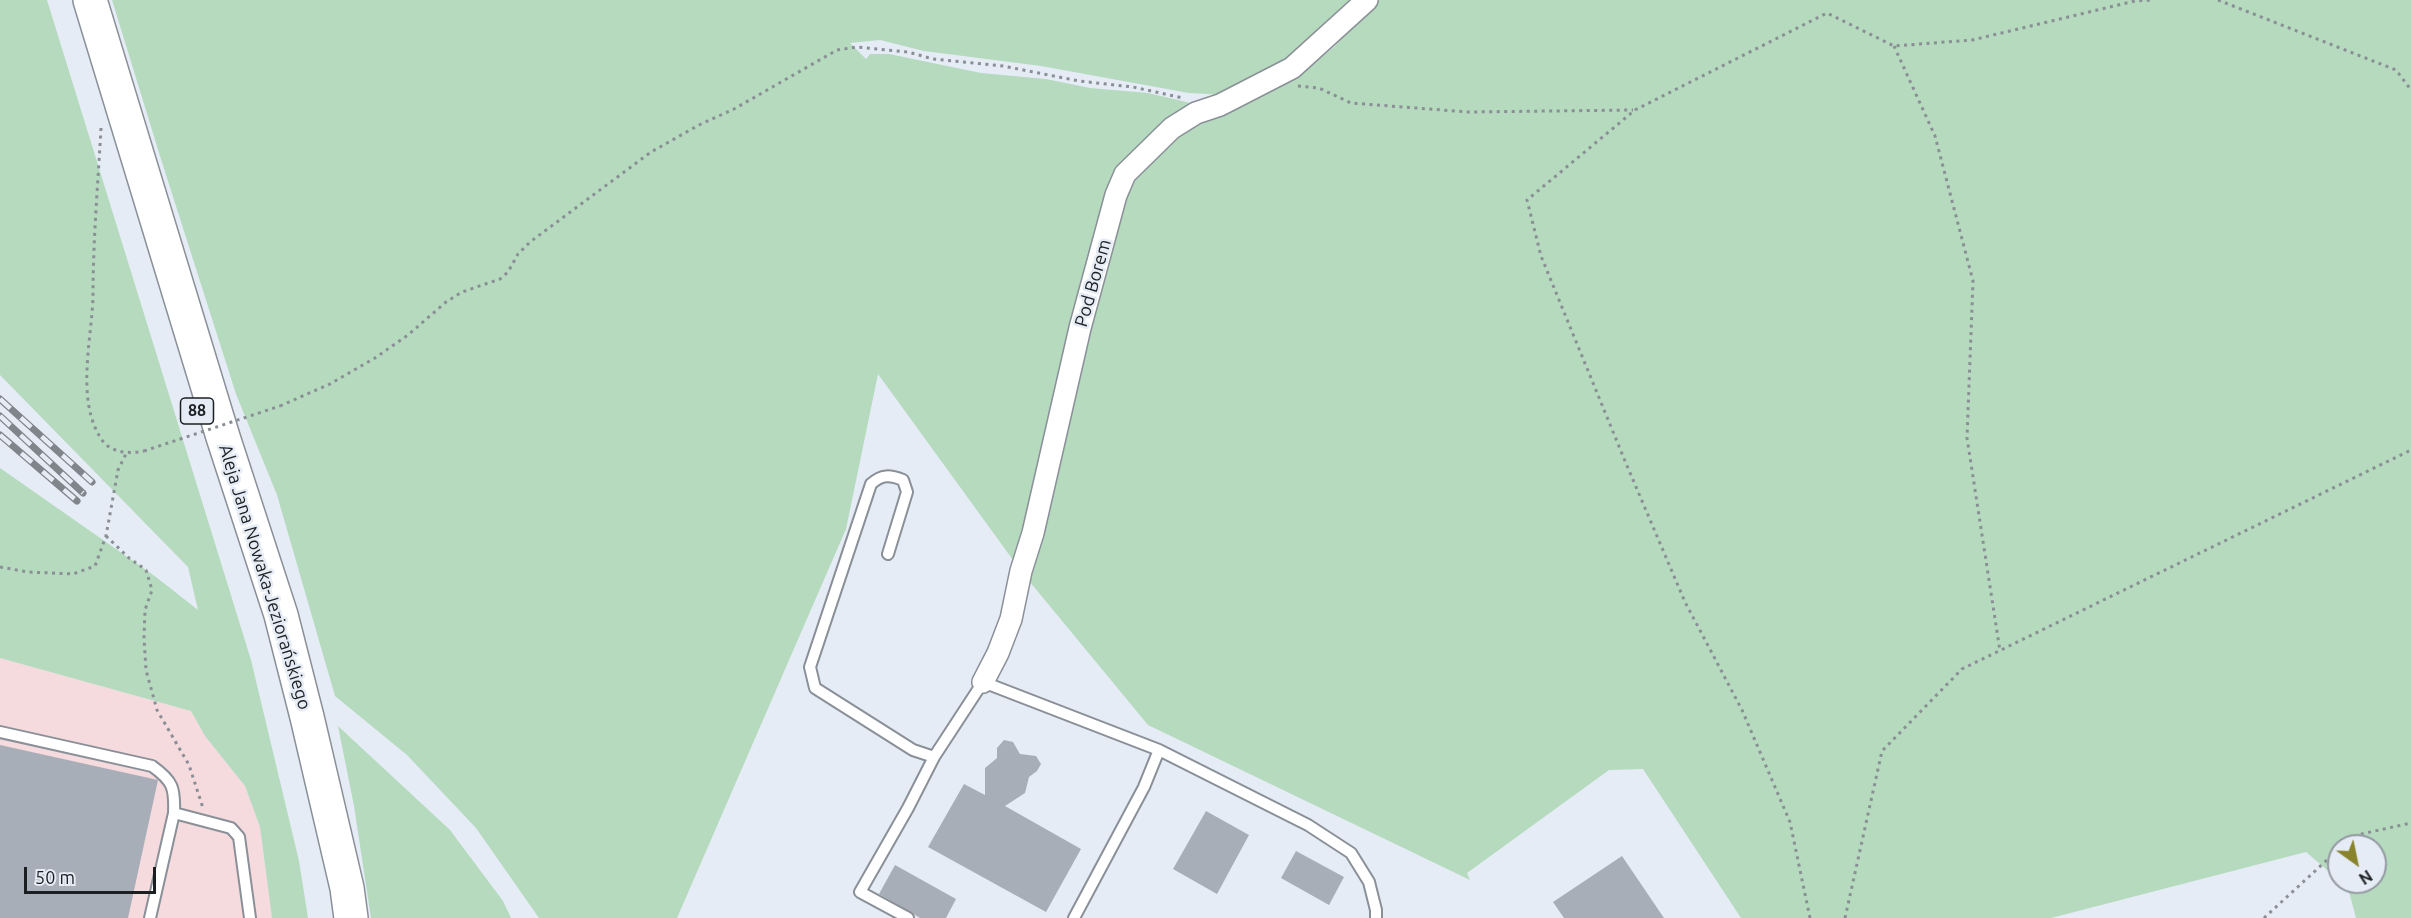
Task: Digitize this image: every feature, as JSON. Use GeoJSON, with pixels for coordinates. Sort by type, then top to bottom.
{"type":"FeatureCollection","features":[{"type":"Feature","properties":{"kind":"main road","name":"Aleja Jana Nowaka-Jeziorańskiego"},"geometry":{"type":"LineString","coordinates":[[72,0],[258,601],[293,737],[328,918]]}},
{"type":"Feature","properties":{"kind":"main road","name":"Aleja Jana Nowaka-Jeziorańskiego"},"geometry":{"type":"LineString","coordinates":[[90,0],[223,437],[281,615],[339,854],[351,918]]}},
{"type":"Feature","properties":{"kind":"street","name":"Pod Borem"},"geometry":{"type":"LineString","coordinates":[[983,682],[998,653],[1011,619],[1080,328],[1116,195],[1125,174],[1172,128],[1196,113],[1220,105],[1292,68],[1367,0]]}},
{"type":"Feature","properties":{"kind":"lane"},"geometry":{"type":"LineString","coordinates":[[888,554],[907,492],[903,480],[891,475],[879,476],[872,484],[810,667],[815,688],[913,750],[934,757]]}},
{"type":"Feature","properties":{"kind":"lane"},"geometry":{"type":"LineString","coordinates":[[908,918],[860,892],[934,757],[983,682],[1159,750],[1308,825],[1351,853],[1369,882],[1376,918]]}},
{"type":"Feature","properties":{"kind":"lane"},"geometry":{"type":"LineString","coordinates":[[0,732],[153,766],[168,777],[175,793],[174,813],[150,918]]}},
{"type":"Feature","properties":{"kind":"lane"},"geometry":{"type":"LineString","coordinates":[[1074,918],[1144,787],[1159,750]]}},
{"type":"Feature","properties":{"kind":"lane"},"geometry":{"type":"LineString","coordinates":[[174,813],[231,828],[239,837],[250,918]]}},
{"type":"Feature","properties":{"kind":"path"},"geometry":{"type":"LineString","coordinates":[[1810,918],[1790,822],[1743,710],[1685,602],[1625,461],[1541,256],[1527,200],[1635,110],[1827,14],[1894,46],[1972,40],[2134,1],[2152,0]]}},
{"type":"Feature","properties":{"kind":"path"},"geometry":{"type":"LineString","coordinates":[[2218,0],[2396,70],[2411,90]]}},
{"type":"Feature","properties":{"kind":"path"},"geometry":{"type":"LineString","coordinates":[[1894,46],[1935,136],[1973,281],[1967,438],[2000,651]]}},
{"type":"Feature","properties":{"kind":"path"},"geometry":{"type":"LineString","coordinates":[[103,104],[93,298],[87,354],[89,394],[96,428],[103,441],[112,449],[127,452],[144,451],[280,406],[357,369],[408,335],[446,302],[462,292],[500,279],[508,272],[518,254],[530,242],[651,152],[699,125],[734,109],[837,50],[857,47],[908,52],[933,59],[1003,66],[1079,81],[1133,87],[1220,105]]}},
{"type":"Feature","properties":{"kind":"path"},"geometry":{"type":"LineString","coordinates":[[1265,82],[1319,88],[1351,103],[1456,111],[1635,110]]}},
{"type":"Feature","properties":{"kind":"path"},"geometry":{"type":"LineString","coordinates":[[1845,918],[1882,751],[1962,669],[2411,450]]}},
{"type":"Feature","properties":{"kind":"path"},"geometry":{"type":"LineString","coordinates":[[0,567],[28,572],[73,574],[95,566],[106,536],[118,470],[127,452]]}},
{"type":"Feature","properties":{"kind":"path"},"geometry":{"type":"LineString","coordinates":[[106,536],[129,558],[146,570],[152,590],[145,610],[146,670],[157,710],[189,765],[207,822]]}},
{"type":"Feature","properties":{"kind":"path"},"geometry":{"type":"LineString","coordinates":[[2362,834],[2411,823]]}},
{"type":"Feature","properties":{"kind":"path"},"geometry":{"type":"LineString","coordinates":[[2264,918],[2327,860]]}},
{"type":"Feature","properties":{"kind":"shaded area"},"geometry":{"type":"Polygon","coordinates":[[[0,658],[191,711],[205,736],[245,786],[260,827],[272,918],[0,918],[0,658]]]}},
{"type":"Feature","properties":{"kind":"green space"},"geometry":{"type":"Polygon","coordinates":[[[0,0],[47,0],[251,660],[299,861],[308,918],[272,918],[260,827],[245,786],[205,736],[191,711],[0,658],[0,468],[156,577],[198,610],[188,567],[0,375],[0,0]]]}},
{"type":"Feature","properties":{"kind":"green space"},"geometry":{"type":"Polygon","coordinates":[[[112,0],[1356,0],[1289,63],[1226,95],[1189,93],[1041,66],[924,51],[880,40],[850,43],[866,59],[870,54],[889,54],[981,73],[1046,79],[1090,88],[1148,93],[1199,105],[1174,115],[1138,151],[1103,199],[1072,318],[1019,549],[1013,560],[878,374],[846,529],[677,918],[539,918],[476,828],[407,755],[335,696],[277,495],[236,394],[112,0]]]}},
{"type":"Feature","properties":{"kind":"green space"},"geometry":{"type":"Polygon","coordinates":[[[1378,0],[2411,0],[2411,918],[2356,918],[2350,894],[2387,894],[2387,834],[2327,834],[2327,870],[2306,852],[2051,918],[1741,918],[1643,769],[1609,770],[1467,873],[1470,880],[1148,725],[1025,576],[1123,193],[1178,129],[1253,100],[1302,72],[1334,47],[1378,0]]]}},
{"type":"Feature","properties":{"kind":"green space"},"geometry":{"type":"Polygon","coordinates":[[[338,726],[450,830],[503,901],[511,918],[371,918],[354,806],[338,726]]]}},
{"type":"Feature","properties":{"kind":"building"},"geometry":{"type":"Polygon","coordinates":[[[1004,740],[1013,742],[1020,754],[1036,756],[1041,764],[1037,771],[1029,777],[1025,793],[1005,806],[1081,849],[1046,912],[928,847],[964,784],[985,795],[985,768],[997,758],[997,748],[1004,740]]]}},
{"type":"Feature","properties":{"kind":"building"},"geometry":{"type":"Polygon","coordinates":[[[0,745],[158,780],[128,918],[0,918],[0,745]]]}},
{"type":"Feature","properties":{"kind":"building"},"geometry":{"type":"Polygon","coordinates":[[[1206,811],[1249,835],[1217,894],[1173,869],[1206,811]]]}},
{"type":"Feature","properties":{"kind":"building"},"geometry":{"type":"Polygon","coordinates":[[[1296,851],[1344,877],[1329,905],[1281,878],[1296,851]]]}},
{"type":"Feature","properties":{"kind":"building"},"geometry":{"type":"Polygon","coordinates":[[[1622,856],[1664,918],[1564,918],[1553,902],[1622,856]]]}},
{"type":"Feature","properties":{"kind":"building"},"geometry":{"type":"Polygon","coordinates":[[[895,865],[956,899],[946,918],[920,918],[879,894],[895,865]]]}},
{"type":"Feature","properties":{"kind":"railway"},"geometry":{"type":"LineString","coordinates":[[0,399],[92,482]]}},
{"type":"Feature","properties":{"kind":"railway"},"geometry":{"type":"LineString","coordinates":[[0,416],[83,493]]}},
{"type":"Feature","properties":{"kind":"railway"},"geometry":{"type":"LineString","coordinates":[[0,435],[77,501]]}}]}
